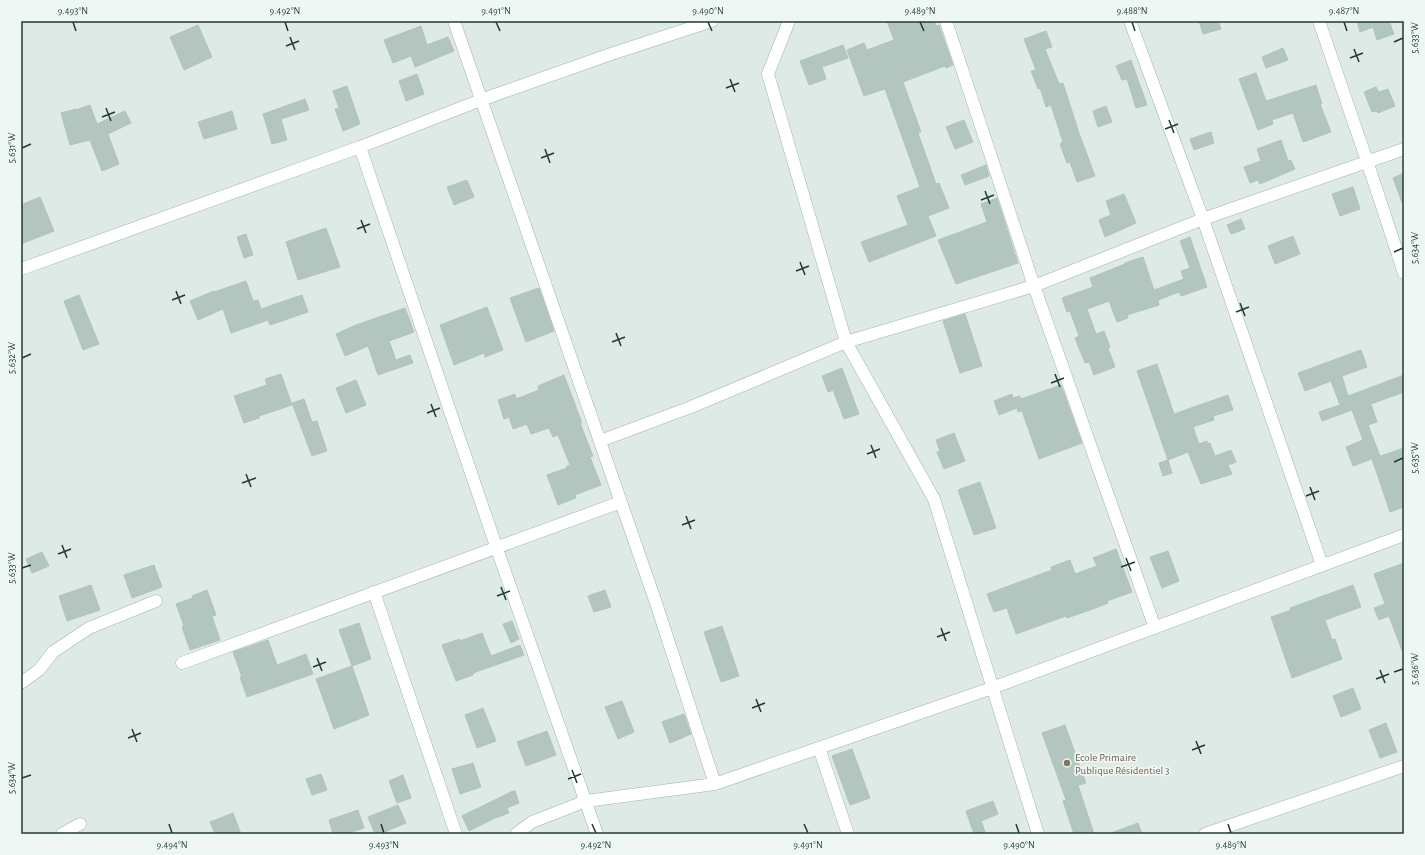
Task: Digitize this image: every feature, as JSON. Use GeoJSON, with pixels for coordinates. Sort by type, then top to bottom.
{"type":"FeatureCollection","features":[{"type":"Feature","properties":{"kind":"street"},"geometry":{"type":"LineString","coordinates":[[454,21],[656,603],[716,784]]}},
{"type":"Feature","properties":{"kind":"street"},"geometry":{"type":"LineString","coordinates":[[21,269],[360,147],[481,100],[611,54],[712,21]]}},
{"type":"Feature","properties":{"kind":"street"},"geometry":{"type":"LineString","coordinates":[[789,21],[768,74],[846,342],[934,499],[1038,834]]}},
{"type":"Feature","properties":{"kind":"street"},"geometry":{"type":"LineString","coordinates":[[946,21],[1034,286],[1155,628]]}},
{"type":"Feature","properties":{"kind":"street"},"geometry":{"type":"LineString","coordinates":[[1130,21],[1203,219],[1322,565]]}},
{"type":"Feature","properties":{"kind":"street"},"geometry":{"type":"LineString","coordinates":[[1318,21],[1404,273]]}},
{"type":"Feature","properties":{"kind":"street"},"geometry":{"type":"LineString","coordinates":[[360,147],[497,549],[597,834]]}},
{"type":"Feature","properties":{"kind":"street"},"geometry":{"type":"LineString","coordinates":[[600,441],[691,407],[846,342],[1034,286],[1203,219],[1404,149]]}},
{"type":"Feature","properties":{"kind":"street"},"geometry":{"type":"LineString","coordinates":[[182,663],[374,592],[497,549],[621,502]]}},
{"type":"Feature","properties":{"kind":"street"},"geometry":{"type":"LineString","coordinates":[[516,834],[532,822],[586,802],[716,784],[992,688],[1404,535]]}},
{"type":"Feature","properties":{"kind":"street"},"geometry":{"type":"LineString","coordinates":[[374,592],[456,834]]}},
{"type":"Feature","properties":{"kind":"street"},"geometry":{"type":"LineString","coordinates":[[21,683],[39,670],[53,652],[89,628],[156,601]]}},
{"type":"Feature","properties":{"kind":"street"},"geometry":{"type":"LineString","coordinates":[[819,748],[848,834]]}},
{"type":"Feature","properties":{"kind":"street"},"geometry":{"type":"LineString","coordinates":[[1205,834],[1404,766]]}},
{"type":"Feature","properties":{"kind":"street"},"geometry":{"type":"LineString","coordinates":[[62,834],[80,824]]}},
{"type":"Feature","properties":{"kind":"building"},"geometry":{"type":"Polygon","coordinates":[[[887,21],[934,21],[936,26],[939,25],[953,65],[946,68],[945,66],[903,82],[921,132],[918,133],[936,184],[939,183],[949,208],[928,216],[936,236],[869,262],[861,242],[908,225],[897,196],[920,187],[885,89],[864,96],[847,50],[864,43],[867,50],[894,40],[887,21]]]}},
{"type":"Feature","properties":{"kind":"building"},"geometry":{"type":"Polygon","coordinates":[[[1199,21],[1218,21],[1221,29],[1203,34],[1199,21]]]}},
{"type":"Feature","properties":{"kind":"building"},"geometry":{"type":"Polygon","coordinates":[[[1357,21],[1389,21],[1394,34],[1377,40],[1373,27],[1360,32],[1357,21]]]}},
{"type":"Feature","properties":{"kind":"building"},"geometry":{"type":"Polygon","coordinates":[[[198,25],[212,57],[184,70],[170,37],[198,25]]]}},
{"type":"Feature","properties":{"kind":"building"},"geometry":{"type":"Polygon","coordinates":[[[421,26],[427,45],[448,37],[454,51],[415,67],[411,56],[393,63],[384,40],[421,26]]]}},
{"type":"Feature","properties":{"kind":"building"},"geometry":{"type":"Polygon","coordinates":[[[1046,31],[1052,47],[1045,49],[1059,84],[1063,83],[1095,176],[1077,182],[1070,162],[1067,163],[1060,144],[1063,142],[1051,105],[1046,107],[1040,88],[1038,89],[1031,71],[1036,70],[1024,39],[1046,31]]]}},
{"type":"Feature","properties":{"kind":"building"},"geometry":{"type":"Polygon","coordinates":[[[843,45],[848,58],[822,67],[826,79],[809,85],[800,61],[843,45]]]}},
{"type":"Feature","properties":{"kind":"building"},"geometry":{"type":"Polygon","coordinates":[[[1283,48],[1288,60],[1266,68],[1262,57],[1283,48]]]}},
{"type":"Feature","properties":{"kind":"building"},"geometry":{"type":"Polygon","coordinates":[[[1131,60],[1147,105],[1136,108],[1127,79],[1122,80],[1116,66],[1131,60]]]}},
{"type":"Feature","properties":{"kind":"building"},"geometry":{"type":"Polygon","coordinates":[[[1256,73],[1266,101],[1316,85],[1322,104],[1320,104],[1331,132],[1303,142],[1293,113],[1272,120],[1273,124],[1258,130],[1239,79],[1256,73]]]}},
{"type":"Feature","properties":{"kind":"building"},"geometry":{"type":"Polygon","coordinates":[[[417,74],[424,94],[406,101],[399,81],[417,74]]]}},
{"type":"Feature","properties":{"kind":"building"},"geometry":{"type":"Polygon","coordinates":[[[347,86],[360,124],[343,131],[335,109],[339,108],[333,91],[347,86]]]}},
{"type":"Feature","properties":{"kind":"building"},"geometry":{"type":"Polygon","coordinates":[[[1376,87],[1379,92],[1388,89],[1395,106],[1378,113],[1376,111],[1372,112],[1364,92],[1376,87]]]}},
{"type":"Feature","properties":{"kind":"building"},"geometry":{"type":"Polygon","coordinates":[[[305,99],[309,110],[281,119],[287,140],[272,144],[263,114],[305,99]]]}},
{"type":"Feature","properties":{"kind":"building"},"geometry":{"type":"Polygon","coordinates":[[[90,105],[97,124],[125,111],[131,123],[108,134],[119,164],[102,171],[90,140],[70,145],[61,113],[90,105]]]}},
{"type":"Feature","properties":{"kind":"building"},"geometry":{"type":"Polygon","coordinates":[[[1106,106],[1112,122],[1098,127],[1093,111],[1106,106]]]}},
{"type":"Feature","properties":{"kind":"building"},"geometry":{"type":"Polygon","coordinates":[[[232,111],[237,129],[204,139],[198,122],[232,111]]]}},
{"type":"Feature","properties":{"kind":"building"},"geometry":{"type":"Polygon","coordinates":[[[964,120],[973,142],[955,149],[946,127],[964,120]]]}},
{"type":"Feature","properties":{"kind":"building"},"geometry":{"type":"Polygon","coordinates":[[[1211,132],[1214,143],[1194,150],[1190,139],[1211,132]]]}},
{"type":"Feature","properties":{"kind":"building"},"geometry":{"type":"Polygon","coordinates":[[[1281,140],[1288,161],[1291,160],[1295,169],[1260,184],[1258,180],[1250,183],[1244,167],[1261,161],[1257,149],[1281,140]]]}},
{"type":"Feature","properties":{"kind":"building"},"geometry":{"type":"Polygon","coordinates":[[[986,165],[989,176],[965,185],[961,175],[986,165]]]}},
{"type":"Feature","properties":{"kind":"building"},"geometry":{"type":"Polygon","coordinates":[[[1404,173],[1404,205],[1403,205],[1393,178],[1404,173]]]}},
{"type":"Feature","properties":{"kind":"building"},"geometry":{"type":"Polygon","coordinates":[[[467,180],[474,197],[454,205],[447,187],[467,180]]]}},
{"type":"Feature","properties":{"kind":"building"},"geometry":{"type":"Polygon","coordinates":[[[1353,187],[1360,209],[1340,216],[1332,194],[1353,187]]]}},
{"type":"Feature","properties":{"kind":"building"},"geometry":{"type":"Polygon","coordinates":[[[1124,194],[1136,223],[1105,237],[1099,220],[1111,215],[1106,201],[1124,194]]]}},
{"type":"Feature","properties":{"kind":"building"},"geometry":{"type":"Polygon","coordinates":[[[40,197],[54,231],[21,244],[21,205],[40,197]]]}},
{"type":"Feature","properties":{"kind":"building"},"geometry":{"type":"Polygon","coordinates":[[[997,198],[1018,263],[956,284],[938,240],[987,222],[981,204],[997,198]]]}},
{"type":"Feature","properties":{"kind":"building"},"geometry":{"type":"Polygon","coordinates":[[[1241,219],[1245,229],[1231,234],[1227,225],[1241,219]]]}},
{"type":"Feature","properties":{"kind":"building"},"geometry":{"type":"Polygon","coordinates":[[[326,228],[340,267],[298,280],[286,242],[326,228]]]}},
{"type":"Feature","properties":{"kind":"building"},"geometry":{"type":"Polygon","coordinates":[[[246,234],[253,255],[244,258],[237,237],[246,234]]]}},
{"type":"Feature","properties":{"kind":"building"},"geometry":{"type":"Polygon","coordinates":[[[1293,236],[1300,254],[1275,264],[1268,246],[1293,236]]]}},
{"type":"Feature","properties":{"kind":"building"},"geometry":{"type":"Polygon","coordinates":[[[1190,237],[1207,287],[1181,296],[1179,292],[1158,300],[1159,305],[1127,315],[1128,318],[1117,322],[1109,301],[1087,309],[1096,334],[1104,331],[1115,367],[1094,375],[1089,362],[1085,363],[1075,338],[1079,336],[1070,311],[1067,312],[1062,298],[1093,287],[1090,278],[1143,257],[1154,290],[1184,279],[1181,271],[1190,268],[1180,241],[1190,237]]]}},
{"type":"Feature","properties":{"kind":"building"},"geometry":{"type":"Polygon","coordinates":[[[246,281],[253,301],[258,300],[261,309],[302,295],[308,312],[270,325],[268,320],[231,333],[223,309],[198,320],[190,301],[214,291],[246,281]]]}},
{"type":"Feature","properties":{"kind":"building"},"geometry":{"type":"Polygon","coordinates":[[[539,288],[554,331],[526,342],[510,298],[539,288]]]}},
{"type":"Feature","properties":{"kind":"building"},"geometry":{"type":"Polygon","coordinates":[[[79,295],[99,344],[83,350],[64,301],[79,295]]]}},
{"type":"Feature","properties":{"kind":"building"},"geometry":{"type":"Polygon","coordinates":[[[487,307],[503,350],[485,357],[484,353],[454,365],[440,325],[487,307]]]}},
{"type":"Feature","properties":{"kind":"building"},"geometry":{"type":"Polygon","coordinates":[[[405,308],[414,332],[389,341],[396,360],[410,355],[413,363],[378,375],[368,346],[345,356],[336,334],[356,325],[405,308]]]}},
{"type":"Feature","properties":{"kind":"building"},"geometry":{"type":"Polygon","coordinates":[[[965,314],[982,366],[960,373],[943,321],[965,314]]]}},
{"type":"Feature","properties":{"kind":"building"},"geometry":{"type":"Polygon","coordinates":[[[1361,350],[1367,367],[1342,376],[1348,396],[1404,375],[1404,392],[1371,404],[1377,422],[1368,425],[1380,456],[1353,466],[1346,447],[1363,440],[1352,410],[1322,421],[1319,412],[1340,405],[1331,381],[1305,391],[1298,373],[1361,350]]]}},
{"type":"Feature","properties":{"kind":"building"},"geometry":{"type":"Polygon","coordinates":[[[1157,364],[1174,414],[1228,395],[1233,410],[1213,416],[1214,420],[1193,427],[1199,444],[1207,441],[1207,444],[1210,443],[1215,456],[1231,450],[1236,462],[1228,465],[1232,474],[1201,484],[1188,452],[1168,460],[1137,371],[1157,364]]]}},
{"type":"Feature","properties":{"kind":"building"},"geometry":{"type":"Polygon","coordinates":[[[842,368],[859,414],[844,419],[833,390],[828,392],[822,376],[842,368]]]}},
{"type":"Feature","properties":{"kind":"building"},"geometry":{"type":"Polygon","coordinates":[[[281,374],[292,405],[259,416],[259,418],[244,423],[234,396],[267,385],[265,379],[281,374]]]}},
{"type":"Feature","properties":{"kind":"building"},"geometry":{"type":"Polygon","coordinates":[[[564,375],[582,423],[580,423],[593,456],[590,457],[601,485],[575,495],[576,498],[558,505],[547,475],[567,468],[567,466],[570,465],[558,435],[553,437],[549,428],[531,434],[527,424],[513,429],[509,417],[504,419],[498,400],[515,394],[516,399],[539,390],[538,386],[564,375]]]}},
{"type":"Feature","properties":{"kind":"building"},"geometry":{"type":"Polygon","coordinates":[[[356,380],[366,405],[346,413],[336,388],[356,380]]]}},
{"type":"Feature","properties":{"kind":"building"},"geometry":{"type":"Polygon","coordinates":[[[1061,385],[1082,443],[1039,459],[1022,411],[1018,412],[1017,408],[999,415],[994,401],[1012,394],[1013,398],[1020,396],[1021,399],[1061,385]]]}},
{"type":"Feature","properties":{"kind":"building"},"geometry":{"type":"Polygon","coordinates":[[[304,399],[312,422],[317,421],[327,451],[312,456],[292,403],[304,399]]]}},
{"type":"Feature","properties":{"kind":"building"},"geometry":{"type":"Polygon","coordinates":[[[954,433],[965,461],[944,469],[937,452],[940,451],[936,440],[954,433]]]}},
{"type":"Feature","properties":{"kind":"building"},"geometry":{"type":"Polygon","coordinates":[[[1404,448],[1404,507],[1390,512],[1372,459],[1404,448]]]}},
{"type":"Feature","properties":{"kind":"building"},"geometry":{"type":"Polygon","coordinates":[[[1168,460],[1172,473],[1163,476],[1159,463],[1168,460]]]}},
{"type":"Feature","properties":{"kind":"building"},"geometry":{"type":"Polygon","coordinates":[[[980,482],[996,528],[974,535],[958,490],[980,482]]]}},
{"type":"Feature","properties":{"kind":"building"},"geometry":{"type":"Polygon","coordinates":[[[1116,549],[1132,592],[1107,601],[1108,603],[1093,609],[1067,618],[1066,616],[1016,634],[1007,608],[994,612],[987,594],[1052,570],[1051,567],[1070,560],[1075,574],[1097,566],[1093,558],[1116,549]]]}},
{"type":"Feature","properties":{"kind":"building"},"geometry":{"type":"Polygon","coordinates":[[[1168,551],[1179,581],[1162,588],[1150,557],[1168,551]]]}},
{"type":"Feature","properties":{"kind":"building"},"geometry":{"type":"Polygon","coordinates":[[[42,552],[49,566],[32,573],[26,559],[42,552]]]}},
{"type":"Feature","properties":{"kind":"building"},"geometry":{"type":"Polygon","coordinates":[[[1404,563],[1403,653],[1389,616],[1379,620],[1374,608],[1385,604],[1374,574],[1404,563]]]}},
{"type":"Feature","properties":{"kind":"building"},"geometry":{"type":"Polygon","coordinates":[[[154,565],[162,587],[132,598],[124,575],[154,565]]]}},
{"type":"Feature","properties":{"kind":"building"},"geometry":{"type":"Polygon","coordinates":[[[91,585],[100,610],[67,621],[59,596],[91,585]]]}},
{"type":"Feature","properties":{"kind":"building"},"geometry":{"type":"Polygon","coordinates":[[[1353,585],[1361,607],[1325,620],[1332,640],[1335,639],[1342,659],[1292,678],[1271,617],[1291,610],[1290,608],[1353,585]]]}},
{"type":"Feature","properties":{"kind":"building"},"geometry":{"type":"Polygon","coordinates":[[[207,590],[216,615],[212,616],[220,640],[190,650],[182,627],[184,626],[176,604],[193,598],[192,596],[207,590]]]}},
{"type":"Feature","properties":{"kind":"building"},"geometry":{"type":"Polygon","coordinates":[[[605,590],[611,607],[594,612],[588,596],[605,590]]]}},
{"type":"Feature","properties":{"kind":"building"},"geometry":{"type":"Polygon","coordinates":[[[512,621],[519,639],[511,643],[503,624],[512,621]]]}},
{"type":"Feature","properties":{"kind":"building"},"geometry":{"type":"Polygon","coordinates":[[[359,623],[371,659],[352,666],[339,630],[359,623]]]}},
{"type":"Feature","properties":{"kind":"building"},"geometry":{"type":"Polygon","coordinates":[[[722,626],[739,676],[721,682],[704,632],[722,626]]]}},
{"type":"Feature","properties":{"kind":"building"},"geometry":{"type":"Polygon","coordinates":[[[482,633],[491,656],[520,645],[524,655],[473,673],[473,675],[456,681],[442,645],[460,639],[460,641],[482,633]]]}},
{"type":"Feature","properties":{"kind":"building"},"geometry":{"type":"Polygon","coordinates":[[[268,640],[277,665],[306,654],[313,674],[247,697],[233,652],[268,640]]]}},
{"type":"Feature","properties":{"kind":"building"},"geometry":{"type":"Polygon","coordinates":[[[352,666],[369,715],[334,729],[316,679],[352,666]]]}},
{"type":"Feature","properties":{"kind":"building"},"geometry":{"type":"Polygon","coordinates":[[[1353,688],[1361,709],[1341,717],[1333,696],[1353,688]]]}},
{"type":"Feature","properties":{"kind":"building"},"geometry":{"type":"Polygon","coordinates":[[[622,701],[634,732],[618,739],[605,707],[622,701]]]}},
{"type":"Feature","properties":{"kind":"building"},"geometry":{"type":"Polygon","coordinates":[[[483,708],[496,741],[477,748],[465,715],[483,708]]]}},
{"type":"Feature","properties":{"kind":"building"},"geometry":{"type":"Polygon","coordinates":[[[684,714],[691,734],[670,743],[662,722],[684,714]]]}},
{"type":"Feature","properties":{"kind":"building"},"geometry":{"type":"Polygon","coordinates":[[[1386,723],[1397,752],[1380,758],[1369,730],[1386,723]]]}},
{"type":"Feature","properties":{"kind":"building"},"geometry":{"type":"Polygon","coordinates":[[[1065,725],[1086,783],[1078,785],[1094,834],[1074,834],[1063,801],[1066,800],[1042,733],[1065,725]]]}},
{"type":"Feature","properties":{"kind":"building"},"geometry":{"type":"Polygon","coordinates":[[[547,731],[556,755],[526,766],[517,742],[547,731]]]}},
{"type":"Feature","properties":{"kind":"building"},"geometry":{"type":"Polygon","coordinates":[[[852,749],[870,798],[850,805],[832,756],[852,749]]]}},
{"type":"Feature","properties":{"kind":"building"},"geometry":{"type":"Polygon","coordinates":[[[473,763],[481,787],[460,794],[452,769],[473,763]]]}},
{"type":"Feature","properties":{"kind":"building"},"geometry":{"type":"Polygon","coordinates":[[[321,774],[327,790],[312,795],[306,779],[321,774]]]}},
{"type":"Feature","properties":{"kind":"building"},"geometry":{"type":"Polygon","coordinates":[[[403,775],[411,798],[397,803],[389,781],[403,775]]]}},
{"type":"Feature","properties":{"kind":"building"},"geometry":{"type":"Polygon","coordinates":[[[515,791],[519,803],[507,808],[509,813],[469,831],[462,816],[515,791]]]}},
{"type":"Feature","properties":{"kind":"building"},"geometry":{"type":"Polygon","coordinates":[[[993,801],[998,814],[981,821],[986,834],[974,834],[966,811],[993,801]]]}},
{"type":"Feature","properties":{"kind":"building"},"geometry":{"type":"Polygon","coordinates":[[[398,805],[406,823],[380,834],[375,834],[368,817],[398,805]]]}},
{"type":"Feature","properties":{"kind":"building"},"geometry":{"type":"Polygon","coordinates":[[[358,810],[364,828],[346,834],[333,834],[329,820],[358,810]]]}},
{"type":"Feature","properties":{"kind":"building"},"geometry":{"type":"Polygon","coordinates":[[[233,813],[241,834],[215,834],[210,822],[233,813]]]}},
{"type":"Feature","properties":{"kind":"building"},"geometry":{"type":"Polygon","coordinates":[[[1138,823],[1142,834],[1111,834],[1111,833],[1138,823]]]}},
{"type":"Feature","properties":{"kind":"place","name":"Ecole Primaire Publique Résidentiel 3"},"geometry":{"type":"Point","coordinates":[1067,763]}}]}
